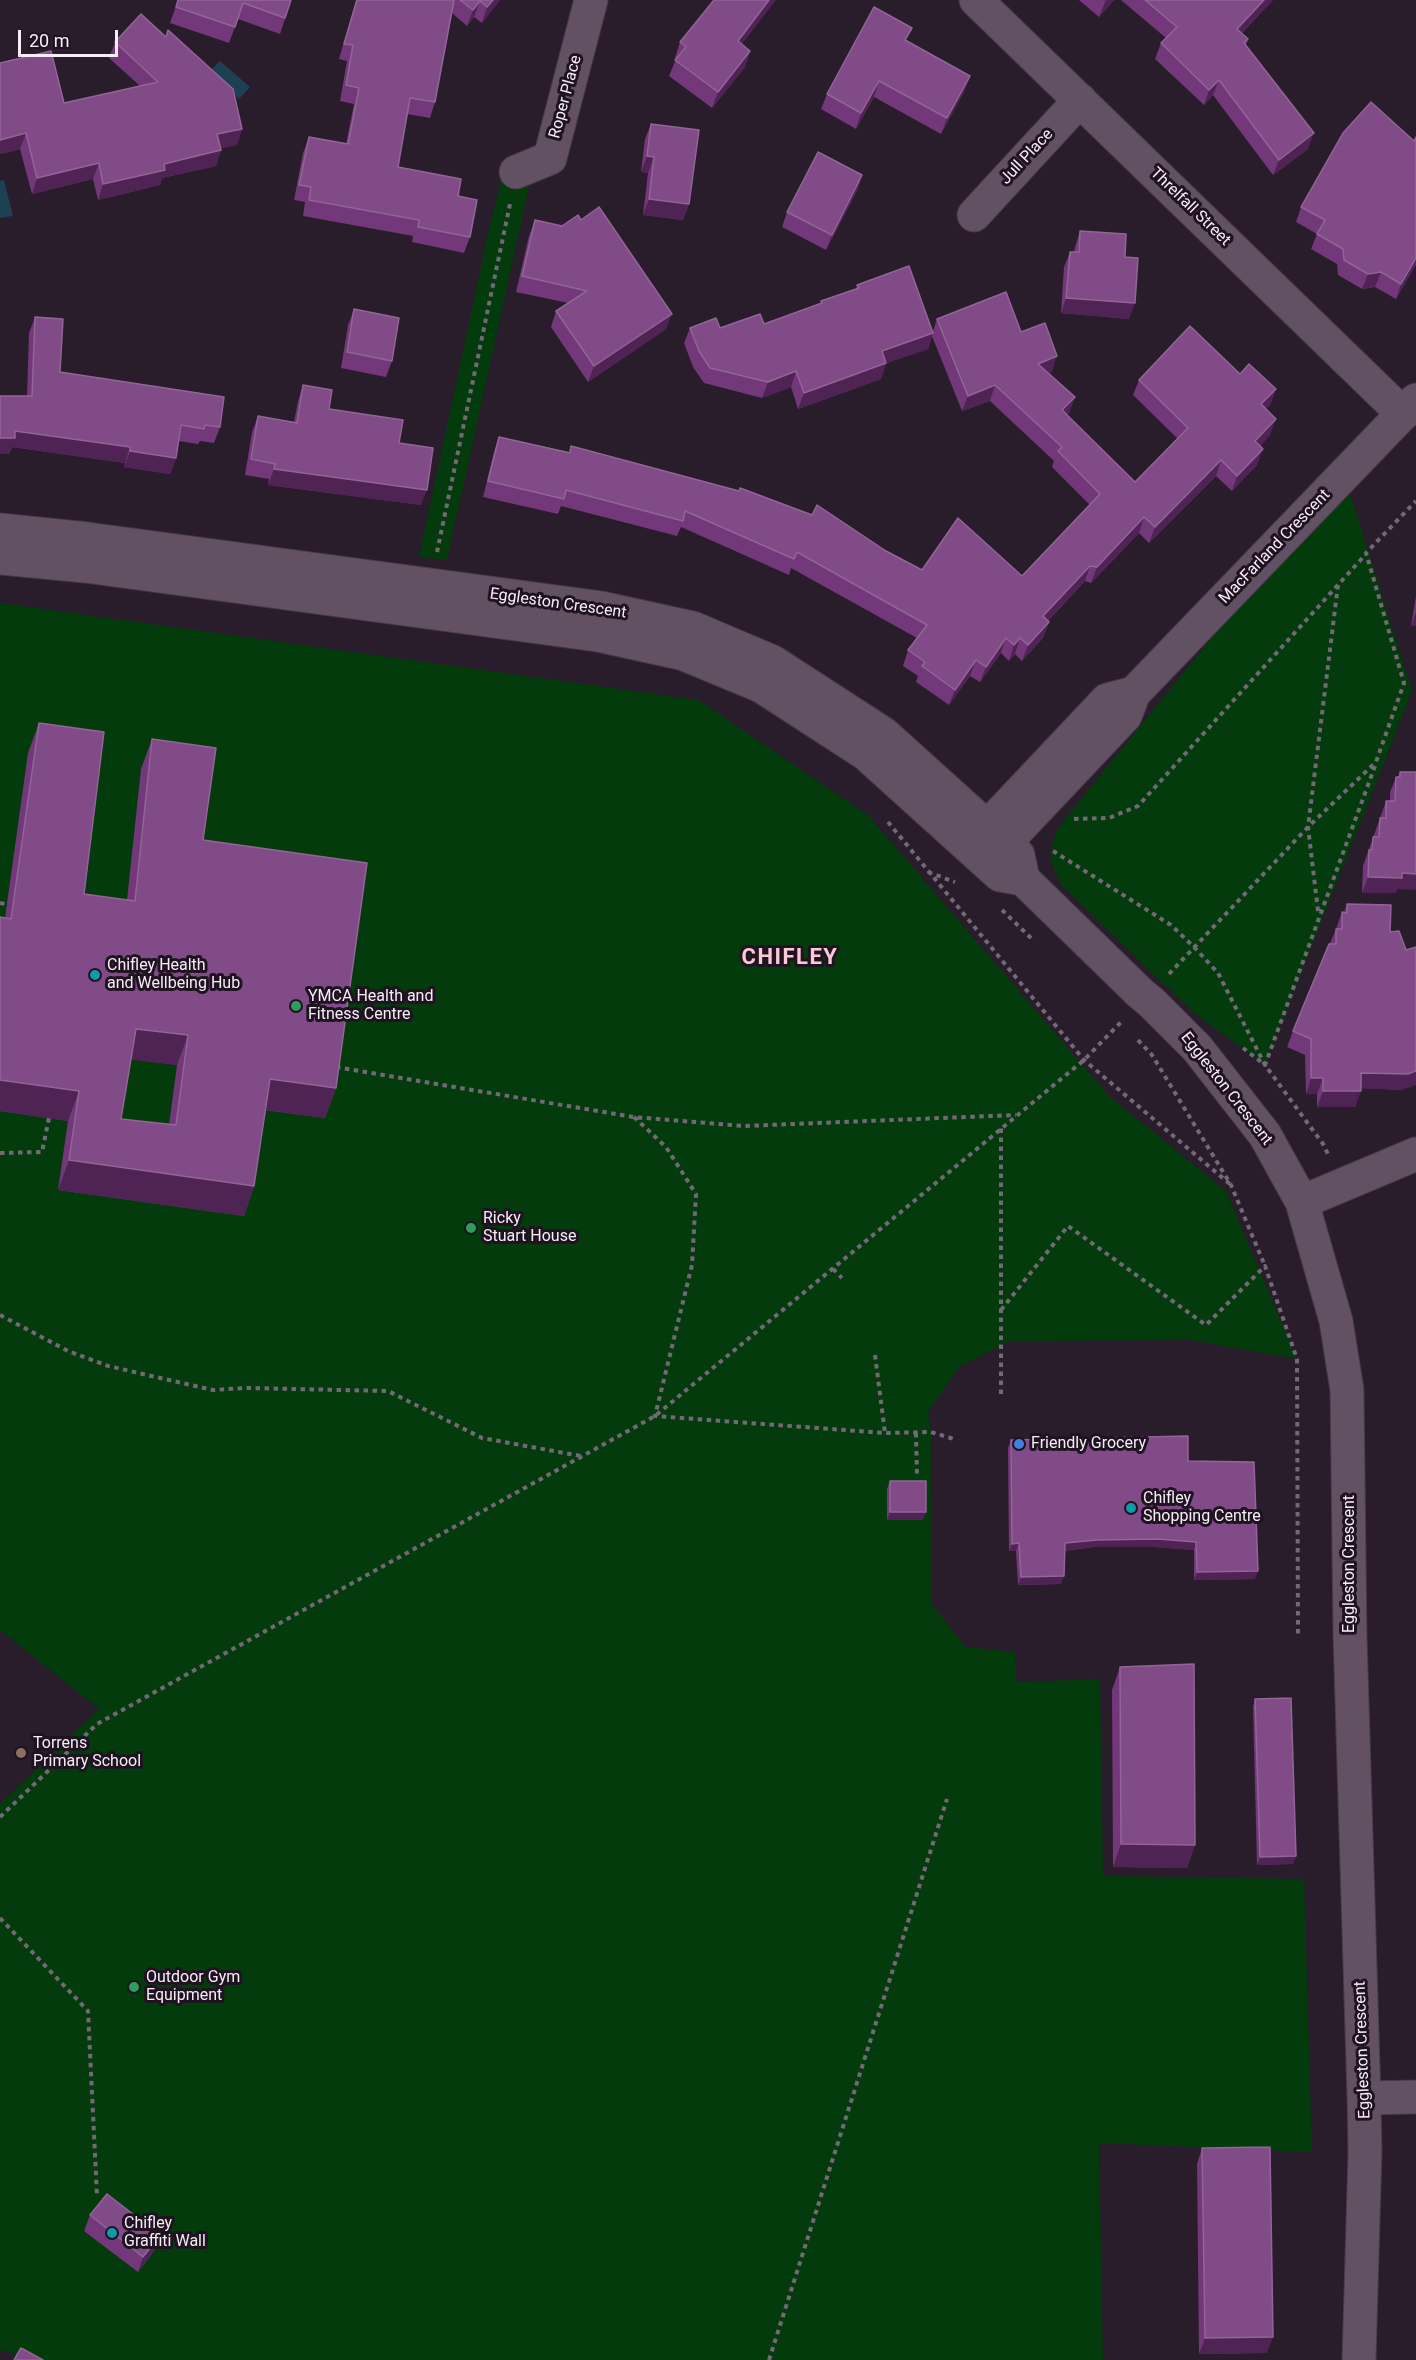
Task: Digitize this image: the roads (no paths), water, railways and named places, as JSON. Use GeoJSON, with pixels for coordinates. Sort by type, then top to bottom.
{"type":"FeatureCollection","features":[{"type":"Feature","properties":{"kind":"street","name":"Roper Place"},"geometry":{"type":"LineString","coordinates":[[516,172],[550,158],[591,0]]}},
{"type":"Feature","properties":{"kind":"street","name":"Threlfall Street"},"geometry":{"type":"LineString","coordinates":[[976,0],[1080,100],[1410,407]]}},
{"type":"Feature","properties":{"kind":"street","name":"Jull Place"},"geometry":{"type":"LineString","coordinates":[[974,215],[1080,100]]}},
{"type":"Feature","properties":{"kind":"street","name":"MacFarland Crescent"},"geometry":{"type":"LineString","coordinates":[[982,853],[1107,700],[1134,693],[1410,407]]}},
{"type":"Feature","properties":{"kind":"street","name":"Eggleston Crescent"},"geometry":{"type":"LineString","coordinates":[[0,530],[88,539],[602,608],[693,628],[774,662],[884,734],[1000,875],[1023,879],[1197,1047],[1265,1135],[1302,1202],[1336,1321],[1347,1390],[1350,1636],[1364,2098],[1359,2360]]}},
{"type":"Feature","properties":{"kind":"street","name":"Eggleston Crescent"},"geometry":{"type":"LineString","coordinates":[[0,558],[85,566],[597,635],[684,654],[761,686],[866,754],[982,853]]}},
{"type":"Feature","properties":{"kind":"street"},"geometry":{"type":"LineString","coordinates":[[1302,1202],[1416,1154]]}},
{"type":"Feature","properties":{"kind":"street"},"geometry":{"type":"LineString","coordinates":[[1364,2098],[1416,2097]]}},
{"type":"Feature","properties":{"kind":"water"},"geometry":{"type":"Polygon","coordinates":[[[220,61],[250,87],[239,99],[210,71],[220,61]]]}},
{"type":"Feature","properties":{"kind":"water"},"geometry":{"type":"Polygon","coordinates":[[[4,180],[13,216],[0,218],[0,181],[4,180]]]}},
{"type":"Feature","properties":{"kind":"place","name":"Chifley Health and Wellbeing Hub"},"geometry":{"type":"Point","coordinates":[95,975]}},
{"type":"Feature","properties":{"kind":"place","name":"YMCA Health and Fitness Centre"},"geometry":{"type":"Point","coordinates":[296,1006]}},
{"type":"Feature","properties":{"kind":"place","name":"Ricky Stuart House"},"geometry":{"type":"Point","coordinates":[471,1228]}},
{"type":"Feature","properties":{"kind":"place","name":"Friendly Grocery"},"geometry":{"type":"Point","coordinates":[1019,1444]}},
{"type":"Feature","properties":{"kind":"place","name":"Chifley Shopping Centre"},"geometry":{"type":"Point","coordinates":[1131,1508]}},
{"type":"Feature","properties":{"kind":"place","name":"Torrens Primary School"},"geometry":{"type":"Point","coordinates":[21,1753]}},
{"type":"Feature","properties":{"kind":"place","name":"Outdoor Gym Equipment"},"geometry":{"type":"Point","coordinates":[134,1987]}},
{"type":"Feature","properties":{"kind":"place","name":"Chifley Graffiti Wall"},"geometry":{"type":"Point","coordinates":[112,2233]}},
{"type":"Feature","properties":{"kind":"district","name":"CHIFLEY"},"geometry":{"type":"Point","coordinates":[790,958]}}]}
